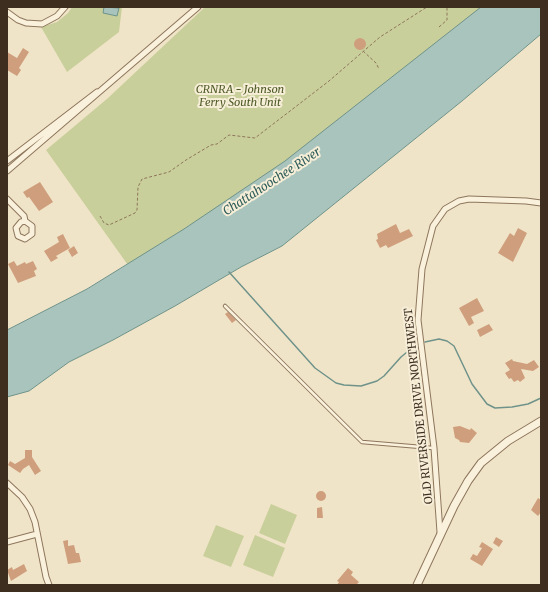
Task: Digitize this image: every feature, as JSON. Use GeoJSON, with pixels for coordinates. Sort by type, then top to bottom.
{"type":"FeatureCollection","features":[{"type":"Feature","properties":{"kind":"street"},"geometry":{"type":"LineString","coordinates":[[7,12],[18,20],[34,24],[49,21],[57,16],[65,7]]}},
{"type":"Feature","properties":{"kind":"street"},"geometry":{"type":"LineString","coordinates":[[7,171],[198,7]]}},
{"type":"Feature","properties":{"kind":"street"},"geometry":{"type":"LineString","coordinates":[[7,161],[88,97],[103,88]]}},
{"type":"Feature","properties":{"kind":"street"},"geometry":{"type":"LineString","coordinates":[[7,199],[24,216],[25,222]]}},
{"type":"Feature","properties":{"kind":"street","name":"OLD RIVERSIDE DRIVE NORTHWEST"},"geometry":{"type":"LineString","coordinates":[[439,537],[441,525],[434,448],[418,320],[422,270],[433,226],[445,209],[459,201],[469,199],[541,203]]}},
{"type":"Feature","properties":{"kind":"street"},"geometry":{"type":"LineString","coordinates":[[417,585],[439,537],[468,481],[481,463],[508,442],[541,421]]}},
{"type":"Feature","properties":{"kind":"street"},"geometry":{"type":"LineString","coordinates":[[7,484],[22,497],[30,509],[35,522],[49,585]]}},
{"type":"Feature","properties":{"kind":"street"},"geometry":{"type":"LineString","coordinates":[[7,542],[37,534]]}},
{"type":"Feature","properties":{"kind":"lane"},"geometry":{"type":"LineString","coordinates":[[26,145],[31,150]]}},
{"type":"Feature","properties":{"kind":"lane"},"geometry":{"type":"LineString","coordinates":[[225,306],[362,442],[434,448]]}},
{"type":"Feature","properties":{"kind":"path"},"geometry":{"type":"LineString","coordinates":[[100,216],[104,223],[109,225],[135,213],[137,210],[138,187],[142,178],[169,172],[186,160],[217,144],[229,135],[255,138],[329,81],[380,37],[427,7]]}},
{"type":"Feature","properties":{"kind":"path"},"geometry":{"type":"LineString","coordinates":[[439,27],[447,20],[447,7]]}},
{"type":"Feature","properties":{"kind":"path"},"geometry":{"type":"LineString","coordinates":[[362,51],[376,63],[379,69]]}},
{"type":"Feature","properties":{"kind":"green space"},"geometry":{"type":"Polygon","coordinates":[[[72,7],[122,7],[119,32],[67,72],[41,27],[57,22],[68,13],[72,7]]]}},
{"type":"Feature","properties":{"kind":"green space","name":"CRNRA - Johnson Ferry South Unit"},"geometry":{"type":"Polygon","coordinates":[[[205,7],[500,7],[415,75],[130,268],[46,150],[108,98],[205,7]]]}},
{"type":"Feature","properties":{"kind":"green space"},"geometry":{"type":"Polygon","coordinates":[[[271,504],[297,515],[285,544],[259,533],[271,504]]]}},
{"type":"Feature","properties":{"kind":"green space"},"geometry":{"type":"Polygon","coordinates":[[[216,525],[244,536],[231,567],[203,556],[216,525]]]}},
{"type":"Feature","properties":{"kind":"green space"},"geometry":{"type":"Polygon","coordinates":[[[255,535],[285,548],[273,577],[243,565],[255,535]]]}},
{"type":"Feature","properties":{"kind":"water"},"geometry":{"type":"Polygon","coordinates":[[[104,7],[119,8],[117,16],[103,13],[104,7]]]}},
{"type":"Feature","properties":{"kind":"water","name":"Chattahoochee River"},"geometry":{"type":"Polygon","coordinates":[[[481,7],[541,7],[541,34],[462,101],[282,246],[241,267],[113,340],[69,362],[29,391],[7,397],[7,330],[87,289],[184,229],[285,161],[481,7]]]}},
{"type":"Feature","properties":{"kind":"building"},"geometry":{"type":"Polygon","coordinates":[[[358,38],[362,38],[366,44],[362,50],[358,50],[354,46],[354,42],[358,38]]]}},
{"type":"Feature","properties":{"kind":"building"},"geometry":{"type":"Polygon","coordinates":[[[23,48],[29,52],[19,68],[21,70],[17,76],[7,70],[7,52],[17,58],[23,48]]]}},
{"type":"Feature","properties":{"kind":"building"},"geometry":{"type":"Polygon","coordinates":[[[40,182],[53,202],[39,211],[29,197],[27,198],[23,192],[40,182]]]}},
{"type":"Feature","properties":{"kind":"building"},"geometry":{"type":"Polygon","coordinates":[[[396,224],[400,233],[409,229],[413,236],[388,248],[386,245],[380,248],[376,240],[378,239],[377,234],[396,224]]]}},
{"type":"Feature","properties":{"kind":"building"},"geometry":{"type":"Polygon","coordinates":[[[518,228],[527,233],[513,262],[498,253],[510,233],[514,236],[518,228]]]}},
{"type":"Feature","properties":{"kind":"building"},"geometry":{"type":"Polygon","coordinates":[[[63,234],[70,248],[56,256],[58,258],[51,262],[44,251],[59,242],[57,237],[63,234]]]}},
{"type":"Feature","properties":{"kind":"building"},"geometry":{"type":"Polygon","coordinates":[[[74,246],[78,253],[72,257],[68,250],[74,246]]]}},
{"type":"Feature","properties":{"kind":"building"},"geometry":{"type":"Polygon","coordinates":[[[14,261],[17,266],[25,262],[26,264],[33,261],[37,269],[34,271],[36,276],[18,283],[8,264],[14,261]]]}},
{"type":"Feature","properties":{"kind":"building"},"geometry":{"type":"Polygon","coordinates":[[[477,298],[484,311],[471,317],[474,323],[469,326],[459,308],[477,298]]]}},
{"type":"Feature","properties":{"kind":"building"},"geometry":{"type":"Polygon","coordinates":[[[228,312],[236,320],[232,323],[225,314],[228,312]]]}},
{"type":"Feature","properties":{"kind":"building"},"geometry":{"type":"Polygon","coordinates":[[[489,324],[493,330],[480,337],[477,330],[489,324]]]}},
{"type":"Feature","properties":{"kind":"building"},"geometry":{"type":"Polygon","coordinates":[[[512,359],[513,361],[527,364],[534,360],[539,367],[533,371],[521,369],[525,378],[520,382],[518,380],[514,382],[511,378],[509,379],[505,373],[510,370],[505,363],[512,359]]]}},
{"type":"Feature","properties":{"kind":"building"},"geometry":{"type":"Polygon","coordinates":[[[460,426],[470,430],[471,428],[477,433],[469,443],[460,442],[455,438],[453,427],[460,426]]]}},
{"type":"Feature","properties":{"kind":"building"},"geometry":{"type":"Polygon","coordinates":[[[25,450],[32,450],[32,457],[41,471],[35,475],[29,465],[20,473],[8,465],[10,461],[15,464],[25,458],[25,450]]]}},
{"type":"Feature","properties":{"kind":"building"},"geometry":{"type":"Polygon","coordinates":[[[319,491],[323,491],[325,492],[325,500],[319,501],[316,498],[316,494],[319,491]]]}},
{"type":"Feature","properties":{"kind":"building"},"geometry":{"type":"Polygon","coordinates":[[[538,498],[541,500],[541,512],[538,516],[531,510],[538,498]]]}},
{"type":"Feature","properties":{"kind":"building"},"geometry":{"type":"Polygon","coordinates":[[[322,507],[323,518],[317,518],[317,508],[322,507]]]}},
{"type":"Feature","properties":{"kind":"building"},"geometry":{"type":"Polygon","coordinates":[[[496,537],[503,541],[499,547],[493,543],[496,537]]]}},
{"type":"Feature","properties":{"kind":"building"},"geometry":{"type":"Polygon","coordinates":[[[68,540],[68,546],[74,545],[76,553],[79,553],[81,562],[68,564],[63,541],[68,540]]]}},
{"type":"Feature","properties":{"kind":"building"},"geometry":{"type":"Polygon","coordinates":[[[482,542],[493,549],[482,566],[470,559],[473,554],[477,556],[482,548],[479,547],[482,542]]]}},
{"type":"Feature","properties":{"kind":"building"},"geometry":{"type":"Polygon","coordinates":[[[24,564],[27,571],[11,581],[7,570],[12,567],[13,570],[24,564]]]}},
{"type":"Feature","properties":{"kind":"building"},"geometry":{"type":"Polygon","coordinates":[[[348,568],[353,572],[351,575],[359,582],[356,585],[337,585],[339,582],[337,581],[348,568]]]}},
{"type":"Feature","properties":{"kind":"waterway"},"geometry":{"type":"LineString","coordinates":[[229,272],[315,368],[336,383],[361,386],[377,381],[412,348]]}},
{"type":"Feature","properties":{"kind":"waterway"},"geometry":{"type":"LineString","coordinates":[[425,342],[439,339],[447,341],[454,346],[472,384],[487,404],[495,408],[528,404],[541,398]]}}]}
